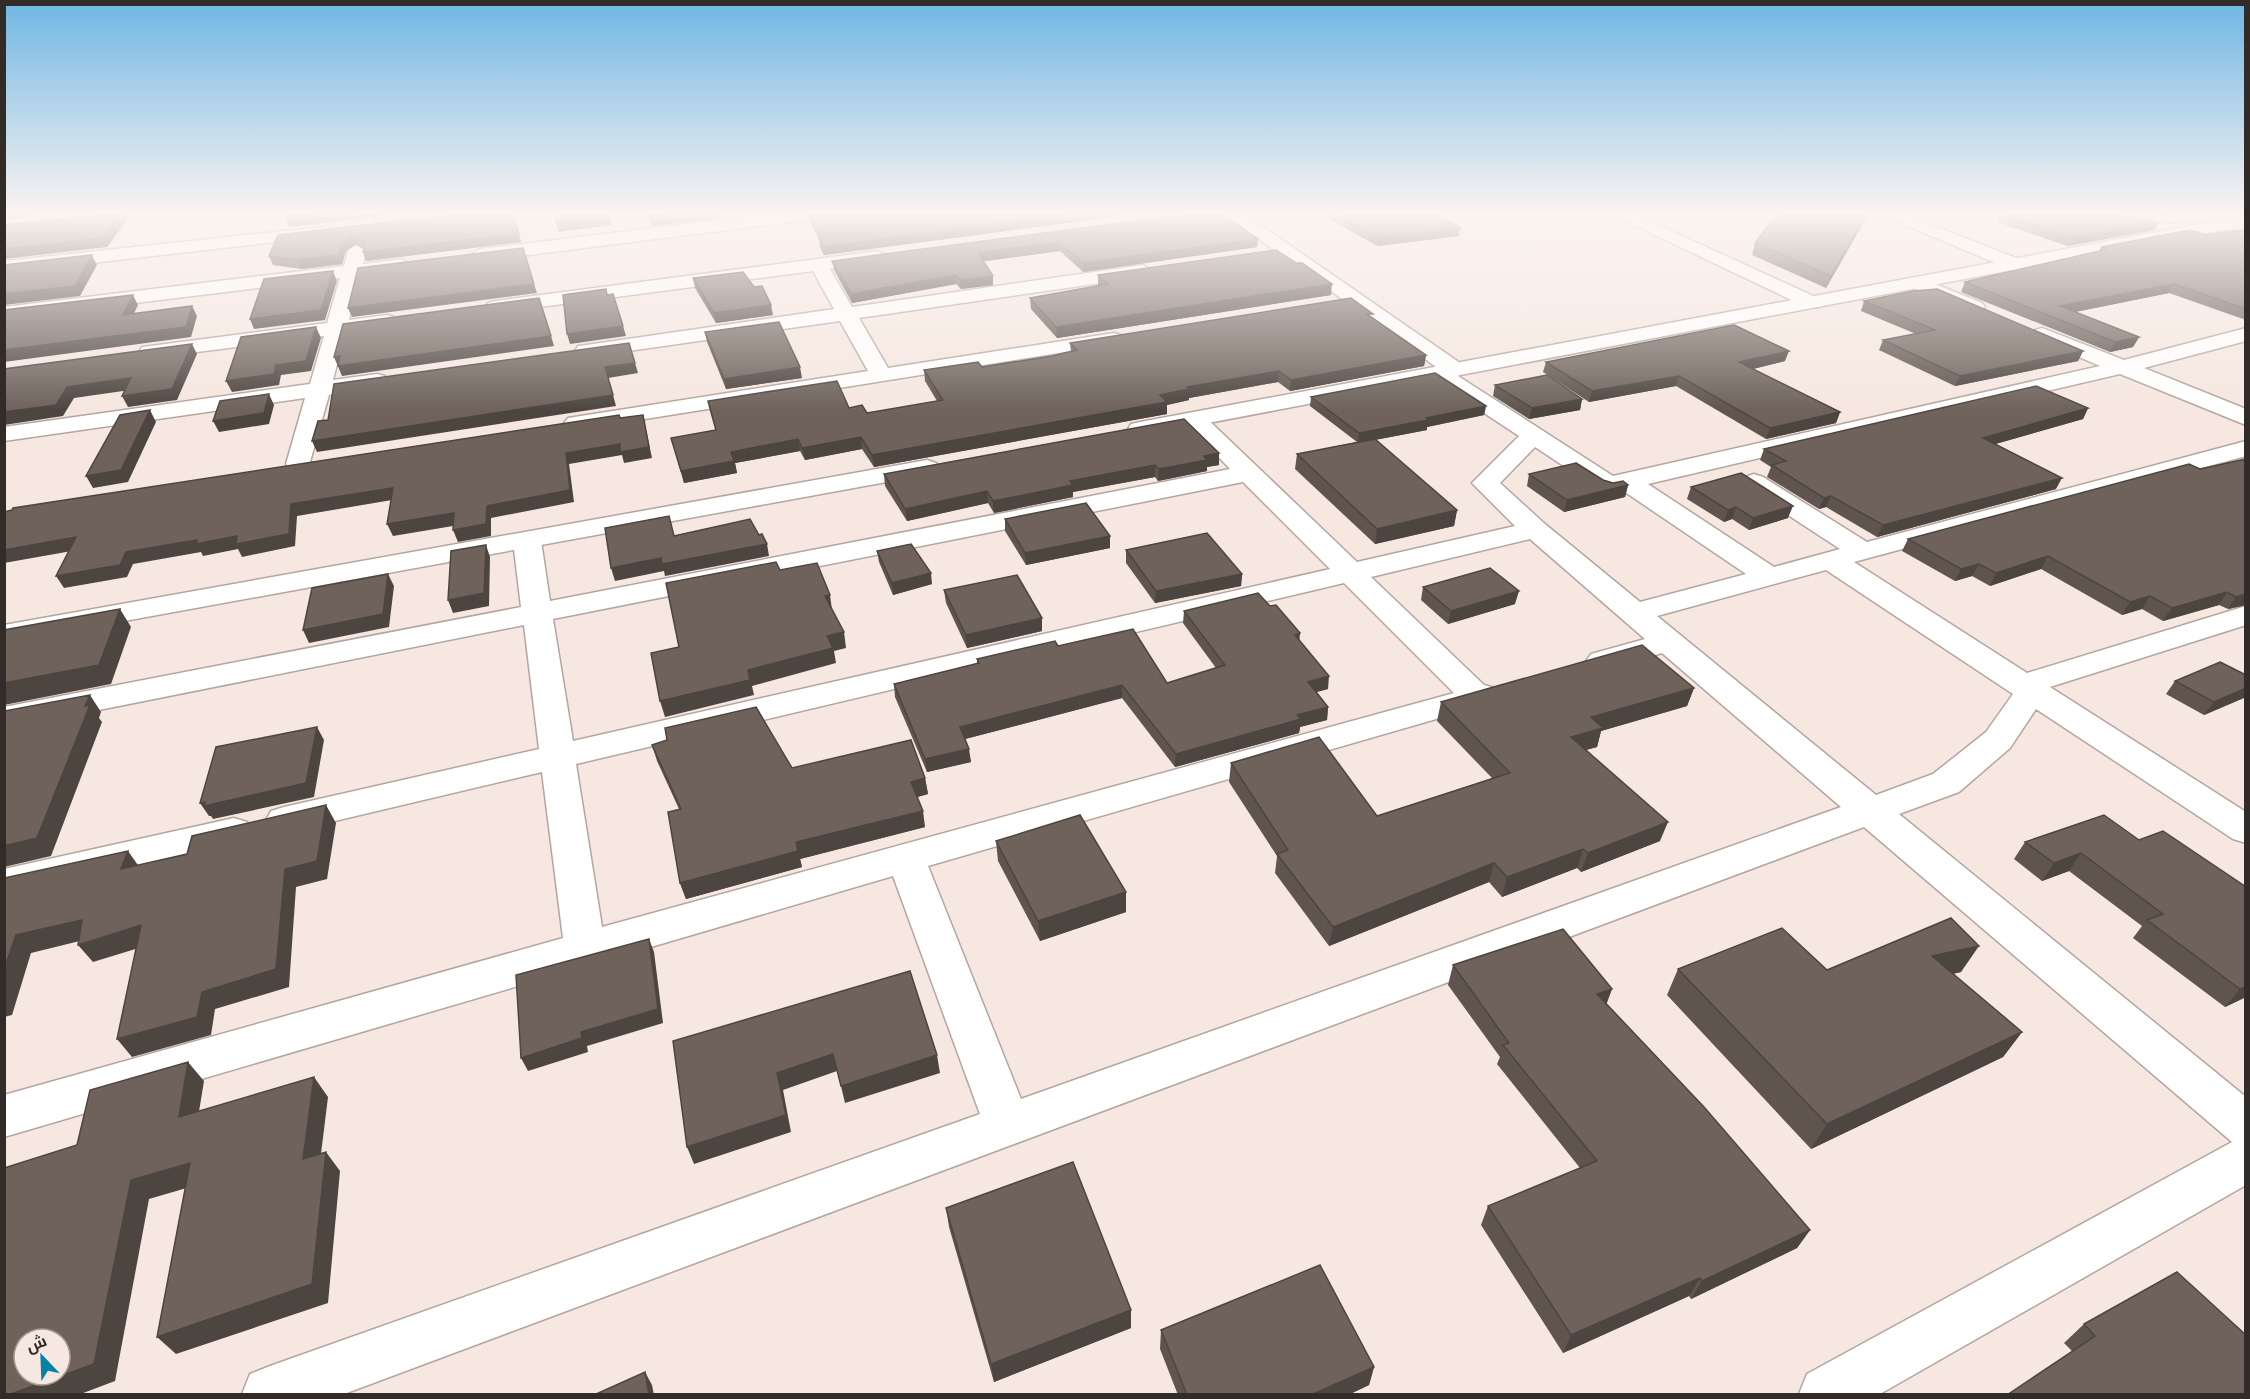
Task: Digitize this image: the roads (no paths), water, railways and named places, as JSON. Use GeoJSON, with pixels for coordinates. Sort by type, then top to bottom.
{"type":"FeatureCollection","features":[{"type":"Feature","properties":{"kind":"street"},"geometry":{"type":"LineString","coordinates":[[4,313],[275,280]]}},
{"type":"Feature","properties":{"kind":"street"},"geometry":{"type":"LineString","coordinates":[[299,464],[349,280]]}},
{"type":"Feature","properties":{"kind":"street"},"geometry":{"type":"LineString","coordinates":[[476,310],[696,280]]}},
{"type":"Feature","properties":{"kind":"street"},"geometry":{"type":"LineString","coordinates":[[826,280],[882,376]]}},
{"type":"Feature","properties":{"kind":"street"},"geometry":{"type":"LineString","coordinates":[[564,354],[1077,280]]}},
{"type":"Feature","properties":{"kind":"street"},"geometry":{"type":"LineString","coordinates":[[1328,280],[1356,299],[1447,372],[1534,435],[1610,485],[2123,367],[2246,334]]}},
{"type":"Feature","properties":{"kind":"street"},"geometry":{"type":"LineString","coordinates":[[1763,280],[1813,303]]}},
{"type":"Feature","properties":{"kind":"street"},"geometry":{"type":"LineString","coordinates":[[1119,433],[1936,280]]}},
{"type":"Feature","properties":{"kind":"street"},"geometry":{"type":"LineString","coordinates":[[1918,284],[1994,314]]}},
{"type":"Feature","properties":{"kind":"street"},"geometry":{"type":"LineString","coordinates":[[1321,305],[1356,299]]}},
{"type":"Feature","properties":{"kind":"street"},"geometry":{"type":"LineString","coordinates":[[129,355],[406,319]]}},
{"type":"Feature","properties":{"kind":"street"},"geometry":{"type":"LineString","coordinates":[[2026,328],[2246,418]]}},
{"type":"Feature","properties":{"kind":"street"},"geometry":{"type":"LineString","coordinates":[[555,426],[1136,335]]}},
{"type":"Feature","properties":{"kind":"street"},"geometry":{"type":"LineString","coordinates":[[4,434],[401,377]]}},
{"type":"Feature","properties":{"kind":"street"},"geometry":{"type":"LineString","coordinates":[[1194,419],[1477,697]]}},
{"type":"Feature","properties":{"kind":"street"},"geometry":{"type":"LineString","coordinates":[[1534,435],[1485,483],[1535,530],[2246,1126]]}},
{"type":"Feature","properties":{"kind":"street"},"geometry":{"type":"LineString","coordinates":[[1634,613],[2246,448]]}},
{"type":"Feature","properties":{"kind":"street"},"geometry":{"type":"LineString","coordinates":[[1717,459],[1862,551]]}},
{"type":"Feature","properties":{"kind":"street"},"geometry":{"type":"LineString","coordinates":[[275,468],[322,461]]}},
{"type":"Feature","properties":{"kind":"street"},"geometry":{"type":"LineString","coordinates":[[4,634],[955,463]]}},
{"type":"Feature","properties":{"kind":"street"},"geometry":{"type":"LineString","coordinates":[[4,718],[1249,473]]}},
{"type":"Feature","properties":{"kind":"street"},"geometry":{"type":"LineString","coordinates":[[1626,481],[1770,577]]}},
{"type":"Feature","properties":{"kind":"street"},"geometry":{"type":"LineString","coordinates":[[4,884],[1535,530]]}},
{"type":"Feature","properties":{"kind":"street"},"geometry":{"type":"LineString","coordinates":[[527,541],[585,948]]}},
{"type":"Feature","properties":{"kind":"street"},"geometry":{"type":"LineString","coordinates":[[1829,559],[2246,830]]}},
{"type":"Feature","properties":{"kind":"street"},"geometry":{"type":"LineString","coordinates":[[270,1395],[1946,783],[1998,740],[2040,678],[2246,615]]}},
{"type":"Feature","properties":{"kind":"street"},"geometry":{"type":"LineString","coordinates":[[1567,671],[1668,642]]}},
{"type":"Feature","properties":{"kind":"street"},"geometry":{"type":"LineString","coordinates":[[4,1116],[585,948],[1522,684]]}},
{"type":"Feature","properties":{"kind":"street"},"geometry":{"type":"LineString","coordinates":[[906,859],[1008,1126]]}},
{"type":"Feature","properties":{"kind":"street"},"geometry":{"type":"LineString","coordinates":[[1827,1395],[2246,1158]]}}]}
